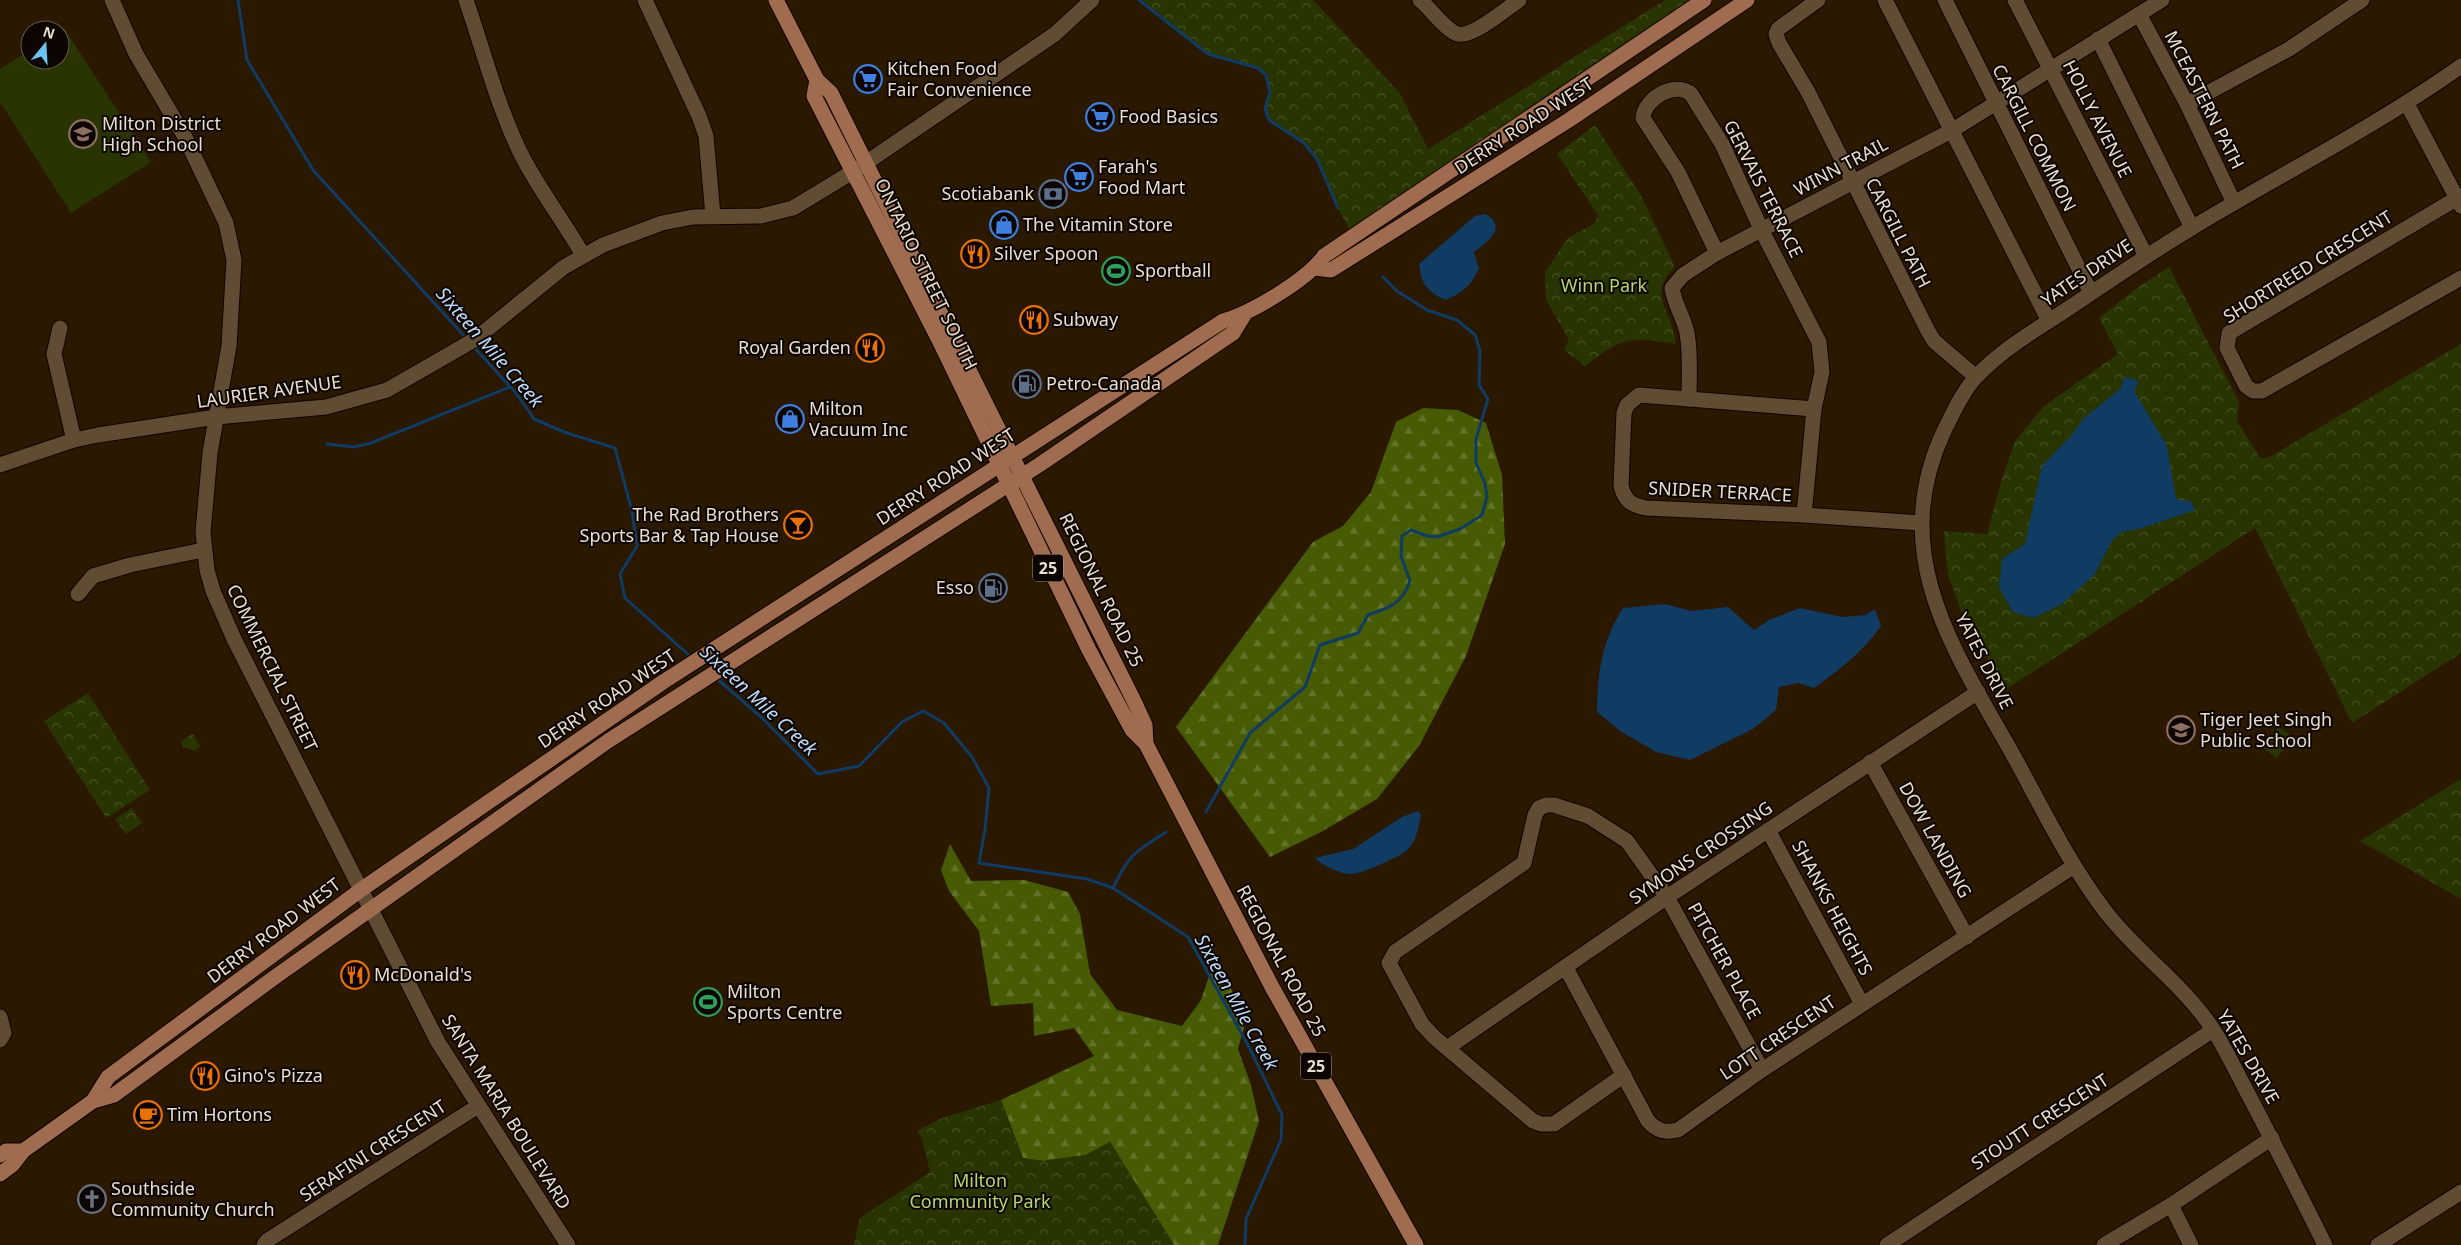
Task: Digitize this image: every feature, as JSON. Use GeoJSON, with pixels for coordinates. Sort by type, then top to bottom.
{"type":"FeatureCollection","features":[{"type":"Feature","properties":{"kind":"main road","name":"ONTARIO STREET SOUTH"},"geometry":{"type":"LineString","coordinates":[[776,0],[817,80],[814,96],[860,167],[1013,456]]}},
{"type":"Feature","properties":{"kind":"main road","name":"DERRY ROAD WEST"},"geometry":{"type":"LineString","coordinates":[[93,1101],[108,1077],[362,889],[664,682],[1223,321],[1244,314],[1315,268],[1324,256],[1704,0]]}},
{"type":"Feature","properties":{"kind":"main road","name":"DERRY ROAD WEST"},"geometry":{"type":"LineString","coordinates":[[1315,268],[1331,270],[1340,265],[1576,116],[1747,0]]}},
{"type":"Feature","properties":{"kind":"main road","name":"ONTARIO STREET SOUTH"},"geometry":{"type":"LineString","coordinates":[[860,167],[1007,486]]}},
{"type":"Feature","properties":{"kind":"main road","name":"DERRY ROAD WEST"},"geometry":{"type":"LineString","coordinates":[[0,1174],[12,1165],[23,1151],[93,1101],[114,1095],[608,741],[1023,476],[1233,333],[1244,314]]}},
{"type":"Feature","properties":{"kind":"main road","name":"REGIONAL ROAD 25"},"geometry":{"type":"LineString","coordinates":[[1013,456],[1135,703],[1145,725],[1146,744]]}},
{"type":"Feature","properties":{"kind":"main road","name":"REGIONAL ROAD 25"},"geometry":{"type":"LineString","coordinates":[[1007,486],[1089,650],[1132,730],[1146,744],[1272,988],[1416,1245]]}},
{"type":"Feature","properties":{"kind":"main road","name":"DERRY ROAD WEST"},"geometry":{"type":"LineString","coordinates":[[0,1155],[6,1151],[23,1151]]}},
{"type":"Feature","properties":{"kind":"street","name":"COMMERCIAL STREET"},"geometry":{"type":"LineString","coordinates":[[112,0],[136,54],[185,137],[226,223],[234,260],[229,346],[205,492],[203,550],[213,591],[226,622],[362,889]]}},
{"type":"Feature","properties":{"kind":"street"},"geometry":{"type":"LineString","coordinates":[[466,0],[507,120],[523,156],[583,255]]}},
{"type":"Feature","properties":{"kind":"street"},"geometry":{"type":"LineString","coordinates":[[644,0],[699,116],[706,136],[713,216]]}},
{"type":"Feature","properties":{"kind":"street","name":"LAURIER AVENUE"},"geometry":{"type":"LineString","coordinates":[[0,465],[74,440],[138,428],[326,407],[387,390],[454,353],[494,325],[564,267],[583,255],[629,234],[662,223],[693,217],[761,216],[793,208],[860,167],[1055,34],[1092,0]]}},
{"type":"Feature","properties":{"kind":"street"},"geometry":{"type":"LineString","coordinates":[[1420,0],[1453,32],[1465,35],[1475,31],[1520,0]]}},
{"type":"Feature","properties":{"kind":"street","name":"CARGILL PATH"},"geometry":{"type":"LineString","coordinates":[[1818,0],[1783,24],[1776,34],[1808,92],[1852,183],[1931,336],[1976,377]]}},
{"type":"Feature","properties":{"kind":"street"},"geometry":{"type":"LineString","coordinates":[[1885,0],[1902,30],[1951,131],[2049,322]]}},
{"type":"Feature","properties":{"kind":"street","name":"CARGILL COMMON"},"geometry":{"type":"LineString","coordinates":[[1945,0],[1995,104],[2091,293]]}},
{"type":"Feature","properties":{"kind":"street","name":"HOLLY AVENUE"},"geometry":{"type":"LineString","coordinates":[[2015,0],[2146,256]]}},
{"type":"Feature","properties":{"kind":"street","name":"WINN TRAIL"},"geometry":{"type":"LineString","coordinates":[[1689,399],[1687,331],[1672,288],[1683,275],[1717,253],[1951,131],[2162,0]]}},
{"type":"Feature","properties":{"kind":"street"},"geometry":{"type":"LineString","coordinates":[[2187,104],[2288,49],[2362,0]]}},
{"type":"Feature","properties":{"kind":"street","name":"MCEASTERN PATH"},"geometry":{"type":"LineString","coordinates":[[2139,14],[2187,104],[2234,204]]}},
{"type":"Feature","properties":{"kind":"street"},"geometry":{"type":"LineString","coordinates":[[2098,39],[2192,228]]}},
{"type":"Feature","properties":{"kind":"street","name":"YATES DRIVE"},"geometry":{"type":"LineString","coordinates":[[2325,1245],[2272,1138],[2213,1030],[2197,1007],[2109,916],[2074,866],[1954,649],[1940,617],[1925,564],[1921,523],[1926,486],[1934,453],[1949,421],[1976,377],[2025,336],[2049,322],[2146,256],[2407,104],[2461,66]]}},
{"type":"Feature","properties":{"kind":"street","name":"GERVAIS TERRACE"},"geometry":{"type":"LineString","coordinates":[[1717,253],[1678,172],[1644,118],[1644,110],[1647,104],[1674,88],[1686,89],[1722,144],[1762,231],[1819,342],[1822,372],[1814,409],[1804,515]]}},
{"type":"Feature","properties":{"kind":"street"},"geometry":{"type":"LineString","coordinates":[[2407,104],[2460,200]]}},
{"type":"Feature","properties":{"kind":"street","name":"SHORTREED CRESCENT"},"geometry":{"type":"LineString","coordinates":[[2460,200],[2229,334],[2227,348],[2246,386],[2253,391],[2262,391],[2461,278]]}},
{"type":"Feature","properties":{"kind":"street"},"geometry":{"type":"LineString","coordinates":[[60,328],[54,354],[74,440]]}},
{"type":"Feature","properties":{"kind":"street","name":"SNIDER TERRACE"},"geometry":{"type":"LineString","coordinates":[[1814,409],[1639,395],[1627,405],[1624,413],[1621,486],[1624,496],[1629,503],[1646,508],[1804,515],[1921,523]]}},
{"type":"Feature","properties":{"kind":"street"},"geometry":{"type":"LineString","coordinates":[[78,594],[93,576],[203,550]]}},
{"type":"Feature","properties":{"kind":"street","name":"SYMONS CROSSING"},"geometry":{"type":"LineString","coordinates":[[1448,1048],[1667,897],[1978,692]]}},
{"type":"Feature","properties":{"kind":"street","name":"DOW LANDING"},"geometry":{"type":"LineString","coordinates":[[1870,762],[1967,936]]}},
{"type":"Feature","properties":{"kind":"street","name":"PITCHER PLACE"},"geometry":{"type":"LineString","coordinates":[[1448,1048],[1422,1024],[1389,963],[1390,958],[1524,863],[1535,816],[1539,808],[1546,805],[1554,805],[1588,816],[1627,841],[1667,897],[1762,1070]]}},
{"type":"Feature","properties":{"kind":"street","name":"SHANKS HEIGHTS"},"geometry":{"type":"LineString","coordinates":[[1768,830],[1862,1004]]}},
{"type":"Feature","properties":{"kind":"street","name":"LOTT CRESCENT"},"geometry":{"type":"LineString","coordinates":[[1566,968],[1648,1121],[1654,1128],[1669,1132],[1678,1130],[1762,1070],[2074,866]]}},
{"type":"Feature","properties":{"kind":"street","name":"SANTA MARIA BOULEVARD"},"geometry":{"type":"LineString","coordinates":[[362,889],[438,1042],[568,1245]]}},
{"type":"Feature","properties":{"kind":"street"},"geometry":{"type":"LineString","coordinates":[[0,1017],[4,1033],[0,1040]]}},
{"type":"Feature","properties":{"kind":"street","name":"STOUTT CRESCENT"},"geometry":{"type":"LineString","coordinates":[[1887,1245],[2213,1030]]}},
{"type":"Feature","properties":{"kind":"street"},"geometry":{"type":"LineString","coordinates":[[1448,1048],[1525,1115],[1541,1124],[1554,1124],[1624,1075]]}},
{"type":"Feature","properties":{"kind":"street","name":"SERAFINI CRESCENT"},"geometry":{"type":"LineString","coordinates":[[264,1245],[268,1240],[478,1106]]}},
{"type":"Feature","properties":{"kind":"street"},"geometry":{"type":"LineString","coordinates":[[2104,1245],[2171,1205],[2272,1138]]}},
{"type":"Feature","properties":{"kind":"street"},"geometry":{"type":"LineString","coordinates":[[2378,1245],[2461,1192]]}},
{"type":"Feature","properties":{"kind":"street"},"geometry":{"type":"LineString","coordinates":[[2171,1205],[2191,1245]]}},
{"type":"Feature","properties":{"kind":"green space"},"geometry":{"type":"Polygon","coordinates":[[[1140,0],[1313,0],[1400,93],[1428,149],[1665,0],[1714,0],[1354,239],[1338,208],[1317,159],[1304,143],[1269,120],[1265,108],[1270,92],[1266,74],[1258,68],[1208,54],[1140,0]]]}},
{"type":"Feature","properties":{"kind":"green space"},"geometry":{"type":"Polygon","coordinates":[[[70,37],[151,162],[71,213],[0,102],[0,69],[20,56],[20,70],[70,70],[70,37]]]}},
{"type":"Feature","properties":{"kind":"green space","name":"Winn Park"},"geometry":{"type":"Polygon","coordinates":[[[1595,125],[1640,194],[1675,266],[1667,277],[1662,296],[1676,344],[1647,340],[1627,341],[1609,349],[1585,366],[1564,350],[1569,340],[1546,299],[1545,272],[1568,238],[1595,223],[1598,215],[1557,154],[1595,125]]]}},
{"type":"Feature","properties":{"kind":"green space"},"geometry":{"type":"Polygon","coordinates":[[[2169,267],[2239,402],[2237,421],[2260,458],[2268,458],[2461,344],[2461,653],[2352,723],[2255,528],[2005,690],[1962,613],[1948,575],[1944,531],[1987,534],[2015,441],[2044,406],[2118,354],[2099,318],[2137,288],[2169,267]]]}},
{"type":"Feature","properties":{"kind":"green space"},"geometry":{"type":"Polygon","coordinates":[[[1423,408],[1458,410],[1486,423],[1502,475],[1505,544],[1466,656],[1419,746],[1377,799],[1321,832],[1270,857],[1176,727],[1313,542],[1343,526],[1371,492],[1396,422],[1423,408]]]}},
{"type":"Feature","properties":{"kind":"green space"},"geometry":{"type":"Polygon","coordinates":[[[88,693],[150,790],[106,818],[44,721],[88,693]]]}},
{"type":"Feature","properties":{"kind":"green space"},"geometry":{"type":"Polygon","coordinates":[[[2279,727],[2293,737],[2277,758],[2263,748],[2279,727]]]}},
{"type":"Feature","properties":{"kind":"green space"},"geometry":{"type":"Polygon","coordinates":[[[193,734],[200,747],[195,751],[183,747],[181,741],[193,734]]]}},
{"type":"Feature","properties":{"kind":"green space"},"geometry":{"type":"Polygon","coordinates":[[[2461,779],[2461,899],[2360,841],[2461,779]]]}},
{"type":"Feature","properties":{"kind":"green space"},"geometry":{"type":"Polygon","coordinates":[[[132,808],[142,823],[126,834],[115,819],[132,808]]]}},
{"type":"Feature","properties":{"kind":"green space"},"geometry":{"type":"Polygon","coordinates":[[[950,844],[971,881],[1024,880],[1068,892],[1080,914],[1090,974],[1117,1010],[1182,1026],[1201,1000],[1210,973],[1228,982],[1246,1020],[1238,1049],[1251,1085],[1259,1121],[1218,1245],[1174,1245],[1110,1142],[1086,1155],[1043,1161],[1023,1158],[1001,1100],[1094,1056],[1074,1028],[1034,1036],[1033,1003],[991,1006],[979,931],[949,891],[941,870],[950,844]]]}},
{"type":"Feature","properties":{"kind":"green space","name":"Milton Community Park"},"geometry":{"type":"Polygon","coordinates":[[[1001,1100],[1023,1158],[1043,1161],[1085,1155],[1110,1142],[1174,1245],[854,1245],[860,1218],[930,1172],[922,1139],[917,1131],[942,1118],[1001,1100]]]}},
{"type":"Feature","properties":{"kind":"water"},"geometry":{"type":"Polygon","coordinates":[[[1485,214],[1492,219],[1495,229],[1490,239],[1474,252],[1479,268],[1466,288],[1445,300],[1426,286],[1419,264],[1475,216],[1485,214]]]}},
{"type":"Feature","properties":{"kind":"water"},"geometry":{"type":"Polygon","coordinates":[[[2124,377],[2139,381],[2134,391],[2167,446],[2176,499],[2191,502],[2195,510],[2142,528],[2121,532],[2112,541],[2094,575],[2062,604],[2033,618],[2013,612],[1999,587],[2002,559],[2025,544],[2042,466],[2071,436],[2083,419],[2121,388],[2124,377]]]}},
{"type":"Feature","properties":{"kind":"water"},"geometry":{"type":"Polygon","coordinates":[[[1665,604],[1691,611],[1728,607],[1754,630],[1769,620],[1800,608],[1842,617],[1866,615],[1875,609],[1881,626],[1859,652],[1814,688],[1798,683],[1779,687],[1776,710],[1753,729],[1690,760],[1656,752],[1620,731],[1597,712],[1598,683],[1605,645],[1623,608],[1665,604]]]}},
{"type":"Feature","properties":{"kind":"water"},"geometry":{"type":"Polygon","coordinates":[[[1418,811],[1421,815],[1413,843],[1403,853],[1388,861],[1362,872],[1350,874],[1331,869],[1315,858],[1353,849],[1402,817],[1418,811]]]}},
{"type":"Feature","properties":{"kind":"waterway","name":"Sixteen Mile Creek"},"geometry":{"type":"LineString","coordinates":[[238,0],[247,60],[313,170],[466,338]]}},
{"type":"Feature","properties":{"kind":"waterway"},"geometry":{"type":"LineString","coordinates":[[1139,0],[1208,54],[1258,68],[1266,75],[1270,92],[1265,108],[1269,120],[1304,143],[1317,159],[1338,208]]}},
{"type":"Feature","properties":{"kind":"waterway"},"geometry":{"type":"LineString","coordinates":[[1206,812],[1250,733],[1305,687],[1320,645],[1358,633],[1368,615],[1394,604],[1403,595],[1410,581],[1401,556],[1402,536],[1411,530],[1427,536],[1437,537],[1460,529],[1482,515],[1487,497],[1485,483],[1476,463],[1476,439],[1488,399],[1479,385],[1480,351],[1475,335],[1457,320],[1427,310],[1397,291],[1383,277]]}},
{"type":"Feature","properties":{"kind":"waterway","name":"Sixteen Mile Creek"},"geometry":{"type":"LineString","coordinates":[[472,345],[516,393],[534,419],[564,432],[615,448],[632,511],[637,546],[620,574],[625,598],[691,657]]}},
{"type":"Feature","properties":{"kind":"waterway"},"geometry":{"type":"LineString","coordinates":[[327,444],[354,447],[371,443],[510,387]]}},
{"type":"Feature","properties":{"kind":"waterway","name":"Sixteen Mile Creek"},"geometry":{"type":"LineString","coordinates":[[715,677],[762,718],[818,774],[859,766],[902,722],[923,711],[944,723],[972,757],[989,788],[979,863],[1087,879],[1113,888],[1188,937],[1249,1047],[1282,1115],[1281,1140],[1246,1219],[1245,1245]]}},
{"type":"Feature","properties":{"kind":"waterway"},"geometry":{"type":"LineString","coordinates":[[1113,888],[1134,855],[1166,832]]}},
{"type":"Feature","properties":{"kind":"place","name":"Kitchen Food Fair Convenience"},"geometry":{"type":"Point","coordinates":[868,79]}},
{"type":"Feature","properties":{"kind":"place","name":"Food Basics"},"geometry":{"type":"Point","coordinates":[1100,117]}},
{"type":"Feature","properties":{"kind":"place","name":"Milton District High School"},"geometry":{"type":"Point","coordinates":[83,134]}},
{"type":"Feature","properties":{"kind":"place","name":"Farah's Food Mart"},"geometry":{"type":"Point","coordinates":[1079,177]}},
{"type":"Feature","properties":{"kind":"place","name":"Scotiabank"},"geometry":{"type":"Point","coordinates":[1053,194]}},
{"type":"Feature","properties":{"kind":"place","name":"The Vitamin Store"},"geometry":{"type":"Point","coordinates":[1004,225]}},
{"type":"Feature","properties":{"kind":"place","name":"Silver Spoon"},"geometry":{"type":"Point","coordinates":[975,254]}},
{"type":"Feature","properties":{"kind":"place","name":"Sportball"},"geometry":{"type":"Point","coordinates":[1116,271]}},
{"type":"Feature","properties":{"kind":"place","name":"Subway"},"geometry":{"type":"Point","coordinates":[1034,320]}},
{"type":"Feature","properties":{"kind":"place","name":"Royal Garden"},"geometry":{"type":"Point","coordinates":[870,348]}},
{"type":"Feature","properties":{"kind":"place","name":"Petro-Canada"},"geometry":{"type":"Point","coordinates":[1027,384]}},
{"type":"Feature","properties":{"kind":"place","name":"Milton Vacuum Inc"},"geometry":{"type":"Point","coordinates":[790,419]}},
{"type":"Feature","properties":{"kind":"place","name":"The Rad Brothers Sports Bar & Tap House"},"geometry":{"type":"Point","coordinates":[798,525]}},
{"type":"Feature","properties":{"kind":"place","name":"Esso"},"geometry":{"type":"Point","coordinates":[993,588]}},
{"type":"Feature","properties":{"kind":"place","name":"Tiger Jeet Singh Public School"},"geometry":{"type":"Point","coordinates":[2181,730]}},
{"type":"Feature","properties":{"kind":"place","name":"McDonald's"},"geometry":{"type":"Point","coordinates":[355,975]}},
{"type":"Feature","properties":{"kind":"place","name":"Milton Sports Centre"},"geometry":{"type":"Point","coordinates":[708,1002]}},
{"type":"Feature","properties":{"kind":"place","name":"Gino's Pizza"},"geometry":{"type":"Point","coordinates":[205,1076]}},
{"type":"Feature","properties":{"kind":"place","name":"Tim Hortons"},"geometry":{"type":"Point","coordinates":[148,1115]}},
{"type":"Feature","properties":{"kind":"place","name":"Southside Community Church"},"geometry":{"type":"Point","coordinates":[92,1199]}}]}
